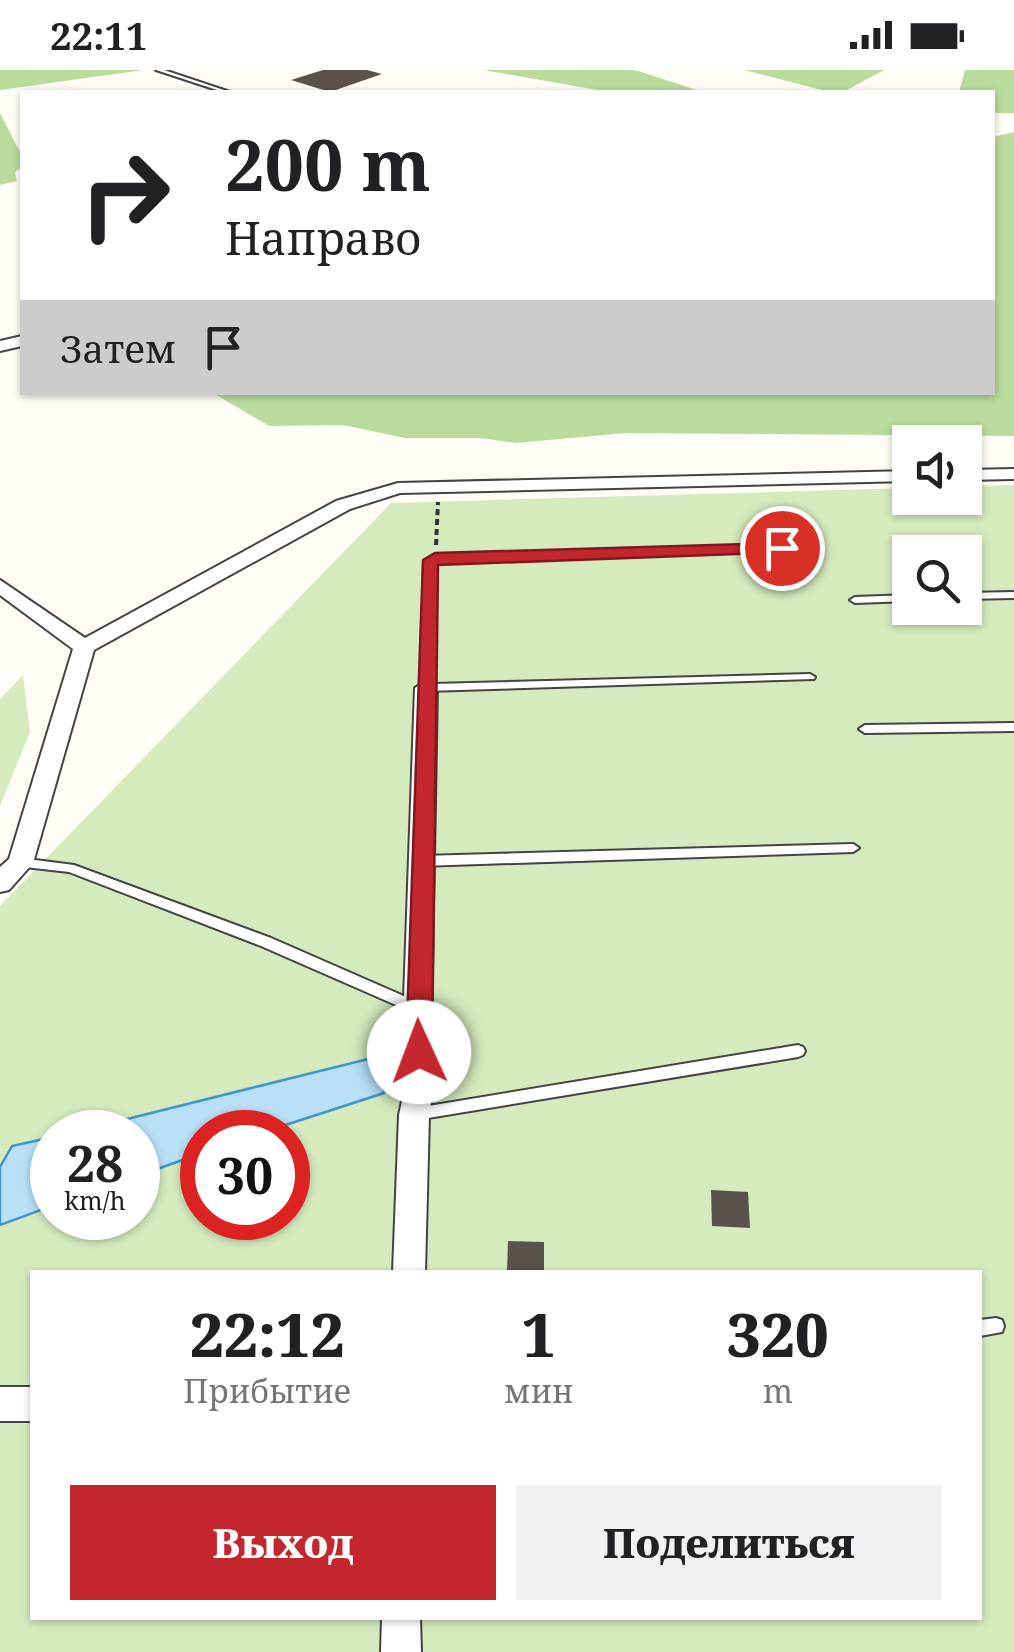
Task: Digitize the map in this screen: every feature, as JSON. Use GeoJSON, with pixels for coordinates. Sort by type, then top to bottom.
{"type":"FeatureCollection","features":[{"type":"Feature","properties":{"kind":"street"},"geometry":{"type":"LineString","coordinates":[[982,475],[1014,474]]}},
{"type":"Feature","properties":{"kind":"street"},"geometry":{"type":"LineString","coordinates":[[0,884],[20,863],[84,648],[343,504],[398,488],[449,485],[892,476]]}},
{"type":"Feature","properties":{"kind":"street"},"geometry":{"type":"LineString","coordinates":[[0,586],[84,648]]}},
{"type":"Feature","properties":{"kind":"street"},"geometry":{"type":"LineString","coordinates":[[409,1270],[414,1115],[421,1078],[417,1008],[426,688]]}},
{"type":"Feature","properties":{"kind":"street"},"geometry":{"type":"LineString","coordinates":[[0,1404],[30,1404]]}},
{"type":"Feature","properties":{"kind":"street"},"geometry":{"type":"LineString","coordinates":[[401,1620],[401,1652]]}},
{"type":"Feature","properties":{"kind":"lane"},"geometry":{"type":"LineString","coordinates":[[159,70],[220,90]]}},
{"type":"Feature","properties":{"kind":"lane"},"geometry":{"type":"LineString","coordinates":[[782,548],[435,558],[429,564],[426,688],[810,677]]}},
{"type":"Feature","properties":{"kind":"lane"},"geometry":{"type":"LineString","coordinates":[[982,596],[1014,595]]}},
{"type":"Feature","properties":{"kind":"lane"},"geometry":{"type":"LineString","coordinates":[[855,600],[892,599]]}},
{"type":"Feature","properties":{"kind":"lane"},"geometry":{"type":"LineString","coordinates":[[865,729],[1014,728]]}},
{"type":"Feature","properties":{"kind":"lane"},"geometry":{"type":"LineString","coordinates":[[421,861],[854,848]]}},
{"type":"Feature","properties":{"kind":"lane"},"geometry":{"type":"LineString","coordinates":[[20,863],[70,868],[266,942],[417,1008]]}},
{"type":"Feature","properties":{"kind":"lane"},"geometry":{"type":"LineString","coordinates":[[414,1115],[798,1051]]}},
{"type":"Feature","properties":{"kind":"path"},"geometry":{"type":"LineString","coordinates":[[435,558],[438,502],[449,485]]}},
{"type":"Feature","properties":{"kind":"green space"},"geometry":{"type":"Polygon","coordinates":[[[0,70],[143,70],[0,90],[0,70]]]}},
{"type":"Feature","properties":{"kind":"green space"},"geometry":{"type":"Polygon","coordinates":[[[483,70],[635,70],[697,90],[598,90],[483,70]]]}},
{"type":"Feature","properties":{"kind":"green space"},"geometry":{"type":"Polygon","coordinates":[[[745,70],[884,70],[847,90],[821,90],[745,70]]]}},
{"type":"Feature","properties":{"kind":"green space"},"geometry":{"type":"Polygon","coordinates":[[[965,70],[1014,70],[1014,113],[995,113],[995,90],[960,90],[965,70]]]}},
{"type":"Feature","properties":{"kind":"green space"},"geometry":{"type":"Polygon","coordinates":[[[0,113],[20,152],[20,168],[15,172],[17,181],[0,185],[0,113]]]}},
{"type":"Feature","properties":{"kind":"green space"},"geometry":{"type":"Polygon","coordinates":[[[1014,132],[1014,436],[982,436],[982,425],[892,425],[892,435],[626,433],[516,443],[481,438],[405,438],[343,425],[269,426],[216,395],[995,395],[995,137],[1014,132]]]}},
{"type":"Feature","properties":{"kind":"green space"},"geometry":{"type":"Polygon","coordinates":[[[1014,485],[1014,1652],[0,1652],[0,906],[391,503],[892,489],[892,515],[982,515],[982,486],[1014,485]]]}},
{"type":"Feature","properties":{"kind":"green space"},"geometry":{"type":"Polygon","coordinates":[[[23,675],[30,732],[0,806],[0,699],[23,675]]]}},
{"type":"Feature","properties":{"kind":"water"},"geometry":{"type":"Polygon","coordinates":[[[380,1056],[384,1093],[310,1117],[310,1110],[180,1110],[180,1161],[160,1168],[160,1111],[380,1056]]]}},
{"type":"Feature","properties":{"kind":"water"},"geometry":{"type":"Polygon","coordinates":[[[30,1142],[30,1214],[0,1225],[0,1167],[12,1146],[30,1142]]]}},
{"type":"Feature","properties":{"kind":"building"},"geometry":{"type":"Polygon","coordinates":[[[323,70],[382,74],[336,90],[291,80],[323,70]]]}},
{"type":"Feature","properties":{"kind":"building"},"geometry":{"type":"Polygon","coordinates":[[[711,1190],[748,1192],[750,1228],[712,1226],[711,1190]]]}},
{"type":"Feature","properties":{"kind":"building"},"geometry":{"type":"Polygon","coordinates":[[[508,1241],[544,1242],[544,1270],[507,1270],[508,1241]]]}},
{"type":"Feature","properties":{"kind":"route"},"geometry":{"type":"LineString","coordinates":[[419,1052],[416,1027],[429,564],[435,558],[782,548]]}}]}
